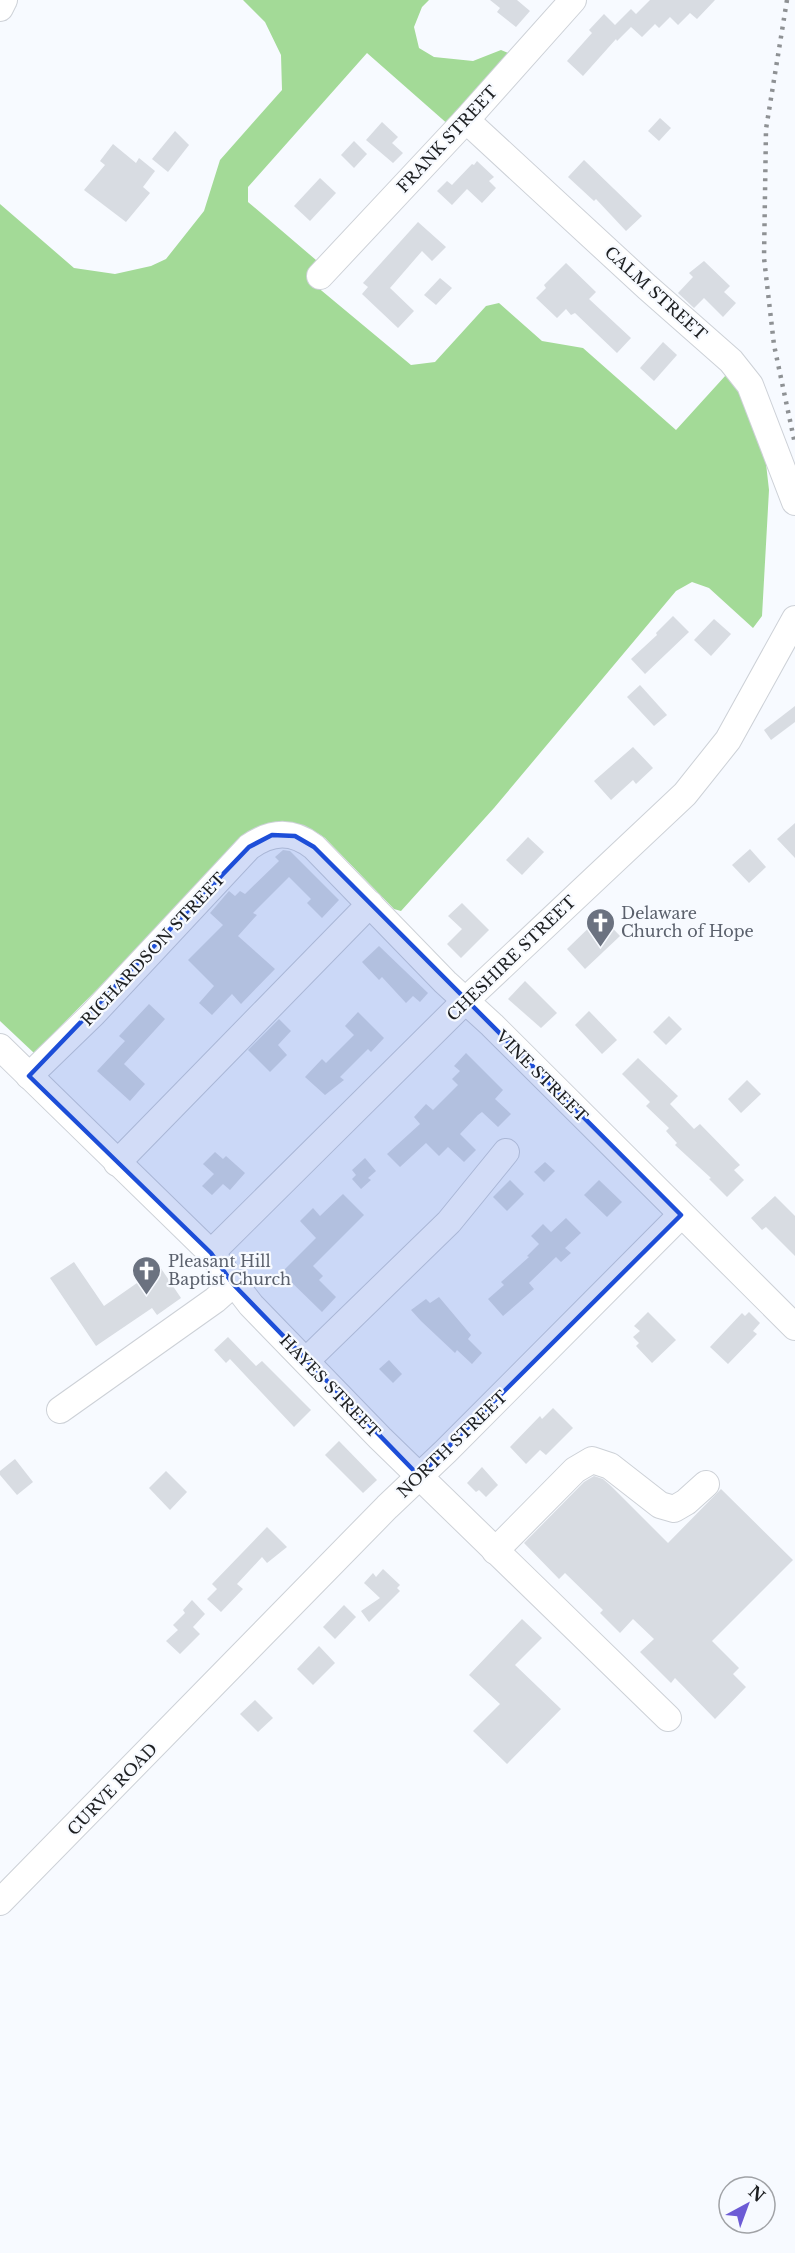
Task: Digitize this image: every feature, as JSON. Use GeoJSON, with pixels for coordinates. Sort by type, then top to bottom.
{"type":"FeatureCollection","features":[{"type":"Feature","properties":{"kind":"street"},"geometry":{"type":"LineString","coordinates":[[0,8],[4,0]]}},
{"type":"Feature","properties":{"kind":"street","name":"FRANK STREET"},"geometry":{"type":"LineString","coordinates":[[320,276],[466,120],[573,0]]}},
{"type":"Feature","properties":{"kind":"street","name":"CALM STREET"},"geometry":{"type":"LineString","coordinates":[[466,120],[639,280],[731,361],[750,385],[795,502]]}},
{"type":"Feature","properties":{"kind":"street","name":"CHESHIRE STREET"},"geometry":{"type":"LineString","coordinates":[[212,1253],[465,1001],[685,794],[702,775],[742,719],[789,647],[795,619]]}},
{"type":"Feature","properties":{"kind":"street","name":"VINE STREET"},"geometry":{"type":"LineString","coordinates":[[284,833],[305,840],[795,1327]]}},
{"type":"Feature","properties":{"kind":"street","name":"RICHARDSON STREET"},"geometry":{"type":"LineString","coordinates":[[29,1076],[93,1014],[249,847],[261,838],[284,833]]}},
{"type":"Feature","properties":{"kind":"street"},"geometry":{"type":"LineString","coordinates":[[117,1163],[369,904]]}},
{"type":"Feature","properties":{"kind":"street","name":"HAYES STREET"},"geometry":{"type":"LineString","coordinates":[[0,1047],[212,1253],[233,1284],[306,1362],[419,1476],[668,1718]]}},
{"type":"Feature","properties":{"kind":"street"},"geometry":{"type":"LineString","coordinates":[[306,1362],[449,1222],[506,1152]]}},
{"type":"Feature","properties":{"kind":"street","name":"NORTH STREET"},"geometry":{"type":"LineString","coordinates":[[224,1674],[681,1215]]}},
{"type":"Feature","properties":{"kind":"street"},"geometry":{"type":"LineString","coordinates":[[60,1410],[215,1300],[233,1284]]}},
{"type":"Feature","properties":{"kind":"street"},"geometry":{"type":"LineString","coordinates":[[495,1551],[575,1470],[592,1460],[610,1466],[660,1505],[674,1509],[686,1502],[706,1484]]}},
{"type":"Feature","properties":{"kind":"street","name":"CURVE ROAD"},"geometry":{"type":"LineString","coordinates":[[0,1902],[224,1674]]}},
{"type":"Feature","properties":{"kind":"highlighted area"},"geometry":{"type":"Polygon","coordinates":[[[272,835],[295,836],[314,847],[681,1215],[419,1476],[233,1284],[211,1253],[29,1076],[249,847],[272,835]]]}},
{"type":"Feature","properties":{"kind":"green space"},"geometry":{"type":"Polygon","coordinates":[[[243,0],[429,0],[422,7],[414,27],[419,48],[434,57],[473,61],[501,50],[513,55],[450,126],[367,53],[248,187],[248,202],[316,260],[317,267],[310,281],[411,365],[435,362],[486,306],[499,303],[542,341],[583,348],[676,430],[726,375],[734,384],[763,437],[769,490],[762,616],[753,628],[709,588],[692,582],[676,591],[494,808],[401,911],[394,909],[325,838],[317,833],[293,826],[257,828],[34,1053],[0,1021],[0,204],[74,268],[115,274],[151,266],[166,259],[204,211],[220,160],[282,90],[281,55],[265,22],[243,0]]]}},
{"type":"Feature","properties":{"kind":"building"},"geometry":{"type":"Polygon","coordinates":[[[490,0],[517,0],[530,11],[516,27],[497,12],[500,8],[490,0]]]}},
{"type":"Feature","properties":{"kind":"building"},"geometry":{"type":"Polygon","coordinates":[[[650,0],[715,0],[697,19],[690,13],[678,25],[670,17],[659,28],[655,24],[642,37],[631,27],[617,41],[616,39],[583,76],[567,61],[592,33],[589,30],[604,14],[615,25],[631,9],[636,14],[650,0]]]}},
{"type":"Feature","properties":{"kind":"building"},"geometry":{"type":"Polygon","coordinates":[[[660,118],[671,128],[659,141],[648,131],[660,118]]]}},
{"type":"Feature","properties":{"kind":"building"},"geometry":{"type":"Polygon","coordinates":[[[382,122],[398,137],[392,143],[403,153],[393,163],[366,140],[382,122]]]}},
{"type":"Feature","properties":{"kind":"building"},"geometry":{"type":"Polygon","coordinates":[[[175,131],[189,145],[168,172],[152,159],[175,131]]]}},
{"type":"Feature","properties":{"kind":"building"},"geometry":{"type":"Polygon","coordinates":[[[354,141],[367,154],[354,168],[341,155],[354,141]]]}},
{"type":"Feature","properties":{"kind":"building"},"geometry":{"type":"Polygon","coordinates":[[[113,144],[136,163],[139,158],[155,171],[143,187],[150,193],[126,222],[84,190],[105,165],[100,161],[113,144]]]}},
{"type":"Feature","properties":{"kind":"building"},"geometry":{"type":"Polygon","coordinates":[[[584,160],[642,216],[626,231],[596,199],[594,201],[568,177],[584,160]]]}},
{"type":"Feature","properties":{"kind":"building"},"geometry":{"type":"Polygon","coordinates":[[[477,161],[494,177],[489,181],[496,188],[482,203],[467,189],[452,205],[437,191],[447,181],[452,185],[477,161]]]}},
{"type":"Feature","properties":{"kind":"building"},"geometry":{"type":"Polygon","coordinates":[[[320,178],[336,193],[310,221],[294,206],[320,178]]]}},
{"type":"Feature","properties":{"kind":"building"},"geometry":{"type":"Polygon","coordinates":[[[418,222],[446,247],[432,261],[422,251],[390,288],[414,311],[398,328],[362,294],[368,287],[363,283],[418,222]]]}},
{"type":"Feature","properties":{"kind":"building"},"geometry":{"type":"Polygon","coordinates":[[[704,261],[730,286],[724,292],[736,303],[723,317],[704,298],[694,308],[678,293],[693,277],[689,273],[704,261]]]}},
{"type":"Feature","properties":{"kind":"building"},"geometry":{"type":"Polygon","coordinates":[[[566,263],[596,292],[589,299],[631,338],[617,353],[575,313],[571,315],[566,309],[557,318],[536,298],[546,288],[544,285],[566,263]]]}},
{"type":"Feature","properties":{"kind":"building"},"geometry":{"type":"Polygon","coordinates":[[[440,278],[452,288],[436,305],[424,295],[440,278]]]}},
{"type":"Feature","properties":{"kind":"building"},"geometry":{"type":"Polygon","coordinates":[[[663,342],[677,355],[654,381],[640,368],[663,342]]]}},
{"type":"Feature","properties":{"kind":"building"},"geometry":{"type":"Polygon","coordinates":[[[673,616],[689,632],[645,674],[631,659],[657,635],[656,633],[673,616]]]}},
{"type":"Feature","properties":{"kind":"building"},"geometry":{"type":"Polygon","coordinates":[[[714,619],[731,634],[711,656],[694,640],[714,619]]]}},
{"type":"Feature","properties":{"kind":"building"},"geometry":{"type":"Polygon","coordinates":[[[640,685],[667,715],[654,726],[627,697],[640,685]]]}},
{"type":"Feature","properties":{"kind":"building"},"geometry":{"type":"Polygon","coordinates":[[[795,706],[795,722],[771,740],[764,730],[795,706]]]}},
{"type":"Feature","properties":{"kind":"building"},"geometry":{"type":"Polygon","coordinates":[[[633,747],[653,768],[636,784],[633,780],[611,800],[594,781],[633,747]]]}},
{"type":"Feature","properties":{"kind":"building"},"geometry":{"type":"Polygon","coordinates":[[[795,823],[795,858],[777,839],[795,823]]]}},
{"type":"Feature","properties":{"kind":"building"},"geometry":{"type":"Polygon","coordinates":[[[528,837],[544,852],[522,875],[506,860],[528,837]]]}},
{"type":"Feature","properties":{"kind":"building"},"geometry":{"type":"Polygon","coordinates":[[[750,849],[766,867],[749,883],[732,865],[750,849]]]}},
{"type":"Feature","properties":{"kind":"building"},"geometry":{"type":"Polygon","coordinates":[[[283,850],[290,851],[339,900],[322,918],[307,903],[311,899],[289,877],[253,913],[257,915],[238,936],[275,969],[241,1004],[232,994],[212,1015],[199,1003],[214,986],[188,960],[223,925],[210,913],[229,891],[235,896],[240,891],[245,894],[279,861],[275,857],[283,850]]]}},
{"type":"Feature","properties":{"kind":"building"},"geometry":{"type":"Polygon","coordinates":[[[462,903],[489,930],[461,958],[447,944],[462,929],[448,916],[462,903]]]}},
{"type":"Feature","properties":{"kind":"building"},"geometry":{"type":"Polygon","coordinates":[[[601,916],[620,936],[585,969],[567,949],[601,916]]]}},
{"type":"Feature","properties":{"kind":"building"},"geometry":{"type":"Polygon","coordinates":[[[379,946],[428,993],[420,1002],[413,996],[406,1003],[382,977],[379,980],[362,962],[379,946]]]}},
{"type":"Feature","properties":{"kind":"building"},"geometry":{"type":"Polygon","coordinates":[[[525,981],[557,1013],[541,1028],[508,999],[525,981]]]}},
{"type":"Feature","properties":{"kind":"building"},"geometry":{"type":"Polygon","coordinates":[[[149,1004],[165,1019],[124,1064],[145,1084],[130,1101],[97,1071],[125,1041],[119,1036],[149,1004]]]}},
{"type":"Feature","properties":{"kind":"building"},"geometry":{"type":"Polygon","coordinates":[[[589,1011],[617,1040],[602,1054],[575,1025],[589,1011]]]}},
{"type":"Feature","properties":{"kind":"building"},"geometry":{"type":"Polygon","coordinates":[[[358,1012],[384,1038],[371,1052],[368,1049],[340,1077],[344,1080],[325,1095],[305,1077],[322,1059],[326,1063],[354,1035],[345,1026],[358,1012]]]}},
{"type":"Feature","properties":{"kind":"building"},"geometry":{"type":"Polygon","coordinates":[[[669,1016],[682,1029],[666,1045],[653,1032],[669,1016]]]}},
{"type":"Feature","properties":{"kind":"building"},"geometry":{"type":"Polygon","coordinates":[[[279,1019],[291,1031],[278,1045],[287,1055],[270,1072],[248,1050],[279,1019]]]}},
{"type":"Feature","properties":{"kind":"building"},"geometry":{"type":"Polygon","coordinates":[[[466,1053],[503,1090],[495,1099],[511,1114],[498,1127],[482,1112],[478,1115],[460,1134],[476,1150],[464,1162],[448,1147],[439,1156],[426,1143],[400,1167],[387,1154],[420,1124],[414,1117],[426,1104],[433,1110],[458,1085],[452,1079],[460,1071],[454,1066],[466,1053]]]}},
{"type":"Feature","properties":{"kind":"building"},"geometry":{"type":"Polygon","coordinates":[[[638,1058],[678,1096],[670,1104],[694,1129],[700,1124],[740,1165],[734,1170],[744,1180],[727,1197],[709,1179],[711,1178],[675,1145],[677,1143],[666,1131],[669,1128],[646,1106],[650,1102],[622,1074],[638,1058]]]}},
{"type":"Feature","properties":{"kind":"building"},"geometry":{"type":"Polygon","coordinates":[[[747,1080],[761,1094],[741,1113],[728,1099],[747,1080]]]}},
{"type":"Feature","properties":{"kind":"building"},"geometry":{"type":"Polygon","coordinates":[[[215,1152],[223,1159],[226,1156],[245,1173],[230,1190],[223,1184],[212,1195],[202,1186],[214,1174],[203,1164],[215,1152]]]}},
{"type":"Feature","properties":{"kind":"building"},"geometry":{"type":"Polygon","coordinates":[[[365,1158],[376,1171],[368,1178],[371,1180],[361,1189],[352,1179],[356,1175],[352,1170],[365,1158]]]}},
{"type":"Feature","properties":{"kind":"building"},"geometry":{"type":"Polygon","coordinates":[[[545,1162],[555,1171],[544,1182],[534,1172],[545,1162]]]}},
{"type":"Feature","properties":{"kind":"building"},"geometry":{"type":"Polygon","coordinates":[[[510,1180],[524,1194],[507,1211],[493,1197],[510,1180]]]}},
{"type":"Feature","properties":{"kind":"building"},"geometry":{"type":"Polygon","coordinates":[[[599,1180],[622,1202],[607,1217],[584,1195],[599,1180]]]}},
{"type":"Feature","properties":{"kind":"building"},"geometry":{"type":"Polygon","coordinates":[[[343,1194],[364,1215],[313,1266],[323,1276],[319,1280],[336,1297],[322,1312],[284,1275],[286,1273],[284,1270],[316,1238],[300,1221],[313,1208],[320,1216],[343,1194]]]}},
{"type":"Feature","properties":{"kind":"building"},"geometry":{"type":"Polygon","coordinates":[[[775,1196],[795,1216],[795,1256],[766,1227],[762,1230],[751,1218],[775,1196]]]}},
{"type":"Feature","properties":{"kind":"building"},"geometry":{"type":"Polygon","coordinates":[[[566,1218],[581,1233],[565,1248],[571,1253],[561,1262],[556,1257],[529,1283],[534,1289],[503,1316],[488,1299],[504,1285],[501,1282],[529,1257],[527,1256],[539,1244],[531,1236],[543,1224],[551,1232],[566,1218]]]}},
{"type":"Feature","properties":{"kind":"building"},"geometry":{"type":"Polygon","coordinates":[[[74,1262],[104,1306],[160,1267],[181,1298],[157,1315],[152,1308],[96,1346],[50,1278],[74,1262]]]}},
{"type":"Feature","properties":{"kind":"building"},"geometry":{"type":"Polygon","coordinates":[[[439,1297],[471,1335],[468,1339],[482,1353],[472,1364],[457,1350],[455,1353],[411,1310],[426,1299],[430,1303],[439,1297]]]}},
{"type":"Feature","properties":{"kind":"building"},"geometry":{"type":"Polygon","coordinates":[[[648,1312],[676,1340],[652,1363],[636,1346],[639,1343],[633,1337],[640,1331],[634,1326],[648,1312]]]}},
{"type":"Feature","properties":{"kind":"building"},"geometry":{"type":"Polygon","coordinates":[[[749,1312],[760,1323],[753,1331],[757,1334],[728,1364],[710,1347],[742,1313],[745,1316],[749,1312]]]}},
{"type":"Feature","properties":{"kind":"building"},"geometry":{"type":"Polygon","coordinates":[[[228,1337],[256,1366],[262,1361],[311,1410],[294,1427],[230,1359],[226,1363],[214,1350],[228,1337]]]}},
{"type":"Feature","properties":{"kind":"building"},"geometry":{"type":"Polygon","coordinates":[[[389,1360],[402,1374],[393,1383],[379,1369],[389,1360]]]}},
{"type":"Feature","properties":{"kind":"building"},"geometry":{"type":"Polygon","coordinates":[[[553,1408],[573,1428],[546,1455],[540,1450],[526,1464],[510,1447],[540,1416],[542,1419],[553,1408]]]}},
{"type":"Feature","properties":{"kind":"building"},"geometry":{"type":"Polygon","coordinates":[[[339,1441],[377,1480],[363,1493],[325,1455],[339,1441]]]}},
{"type":"Feature","properties":{"kind":"building"},"geometry":{"type":"Polygon","coordinates":[[[15,1459],[33,1482],[17,1495],[0,1475],[0,1471],[15,1459]]]}},
{"type":"Feature","properties":{"kind":"building"},"geometry":{"type":"Polygon","coordinates":[[[482,1467],[498,1485],[486,1497],[479,1490],[476,1492],[467,1483],[482,1467]]]}},
{"type":"Feature","properties":{"kind":"building"},"geometry":{"type":"Polygon","coordinates":[[[166,1471],[187,1492],[170,1510],[149,1488],[166,1471]]]}},
{"type":"Feature","properties":{"kind":"building"},"geometry":{"type":"Polygon","coordinates":[[[594,1476],[603,1479],[611,1486],[668,1543],[721,1489],[793,1560],[712,1641],[739,1668],[733,1674],[746,1687],[715,1719],[675,1678],[671,1683],[640,1652],[654,1639],[633,1619],[620,1633],[600,1613],[603,1610],[565,1573],[559,1579],[524,1543],[584,1482],[594,1476]]]}},
{"type":"Feature","properties":{"kind":"building"},"geometry":{"type":"Polygon","coordinates":[[[267,1527],[287,1547],[267,1563],[262,1557],[237,1584],[243,1589],[221,1612],[207,1599],[217,1589],[212,1584],[267,1527]]]}},
{"type":"Feature","properties":{"kind":"building"},"geometry":{"type":"Polygon","coordinates":[[[383,1569],[400,1585],[397,1588],[400,1591],[369,1622],[361,1611],[380,1598],[364,1583],[373,1573],[376,1577],[383,1569]]]}},
{"type":"Feature","properties":{"kind":"building"},"geometry":{"type":"Polygon","coordinates":[[[192,1600],[205,1614],[193,1627],[200,1634],[180,1654],[166,1641],[178,1630],[173,1625],[185,1613],[183,1610],[192,1600]]]}},
{"type":"Feature","properties":{"kind":"building"},"geometry":{"type":"Polygon","coordinates":[[[344,1605],[356,1617],[335,1639],[323,1627],[344,1605]]]}},
{"type":"Feature","properties":{"kind":"building"},"geometry":{"type":"Polygon","coordinates":[[[522,1619],[542,1638],[515,1665],[561,1709],[507,1764],[473,1731],[500,1704],[469,1675],[522,1619]]]}},
{"type":"Feature","properties":{"kind":"building"},"geometry":{"type":"Polygon","coordinates":[[[319,1646],[335,1663],[313,1685],[297,1669],[319,1646]]]}},
{"type":"Feature","properties":{"kind":"building"},"geometry":{"type":"Polygon","coordinates":[[[255,1700],[273,1718],[258,1732],[240,1714],[255,1700]]]}},
{"type":"Feature","properties":{"kind":"railway"},"geometry":{"type":"LineString","coordinates":[[787,0],[766,129],[764,258],[774,345],[795,444]]}},
{"type":"Feature","properties":{"kind":"place","name":"Delaware Church of Hope"},"geometry":{"type":"Point","coordinates":[600,948]}},
{"type":"Feature","properties":{"kind":"place","name":"Pleasant Hill Baptist Church"},"geometry":{"type":"Point","coordinates":[147,1296]}}]}
